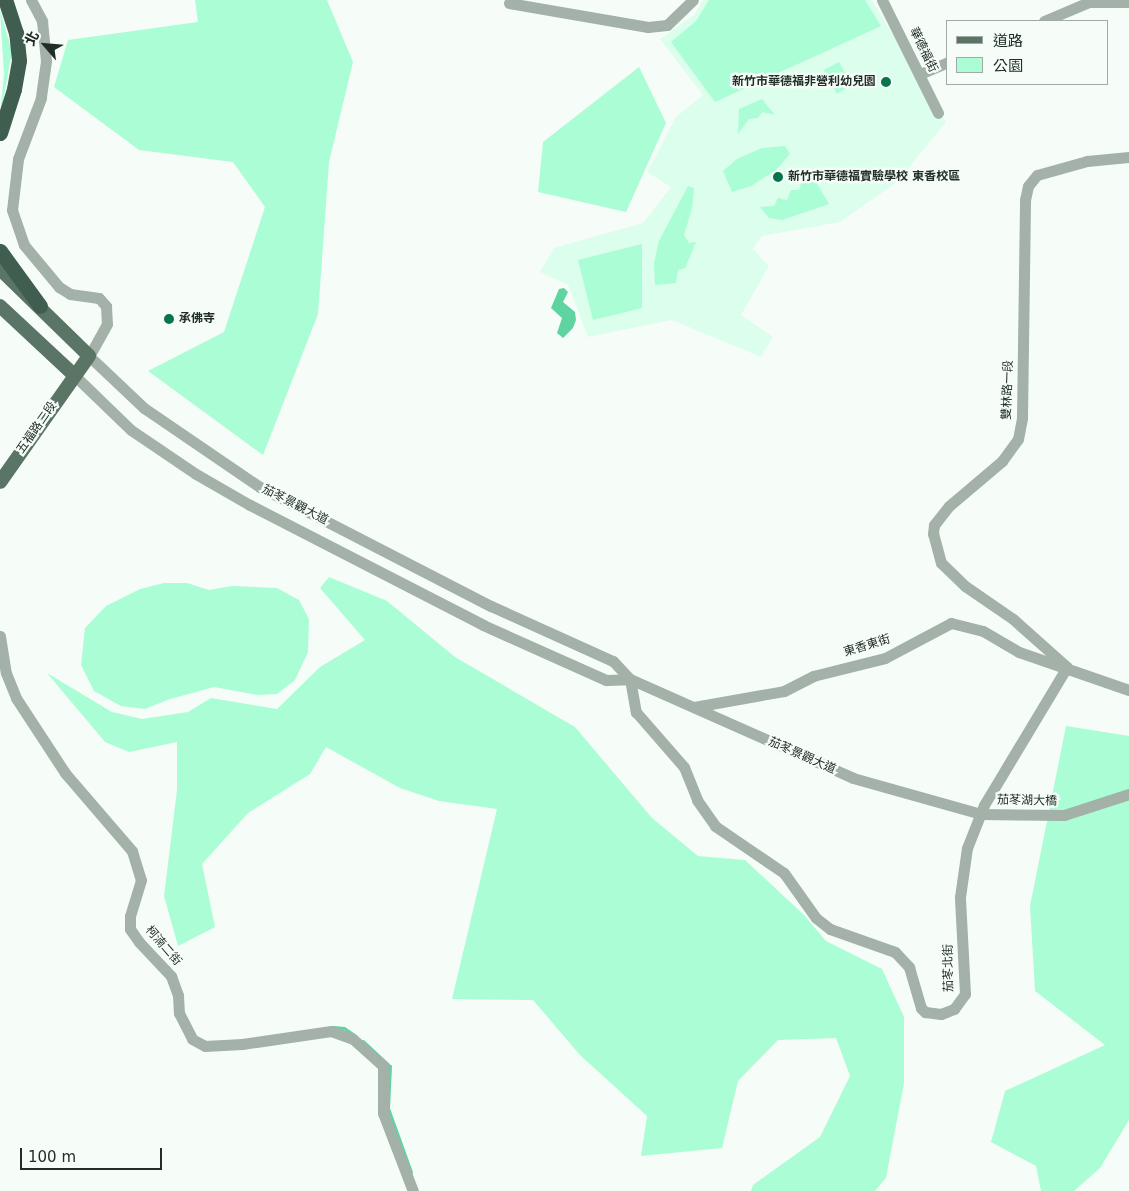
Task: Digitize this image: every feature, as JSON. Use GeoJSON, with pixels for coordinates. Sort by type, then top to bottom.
{"type":"FeatureCollection","features":[{"type":"Feature","properties":{"kind":"highway"},"geometry":{"type":"LineString","coordinates":[[0,133],[14,89],[19,60],[16,33],[5,0]]}},
{"type":"Feature","properties":{"kind":"highway"},"geometry":{"type":"LineString","coordinates":[[0,251],[40,306]]}},
{"type":"Feature","properties":{"kind":"main road","name":"茄苳景觀大道"},"geometry":{"type":"LineString","coordinates":[[0,269],[40,306],[89,356]]}},
{"type":"Feature","properties":{"kind":"main road","name":"茄苳景觀大道"},"geometry":{"type":"LineString","coordinates":[[0,306],[74,375]]}},
{"type":"Feature","properties":{"kind":"main road","name":"五福路二段"},"geometry":{"type":"LineString","coordinates":[[0,482],[89,356]]}},
{"type":"Feature","properties":{"kind":"street"},"geometry":{"type":"LineString","coordinates":[[32,0],[42,22],[46,61],[41,98],[18,159],[12,210],[24,245],[59,287],[70,294],[99,298],[106,306],[107,324],[89,356]]}},
{"type":"Feature","properties":{"kind":"street"},"geometry":{"type":"LineString","coordinates":[[509,3],[648,27],[667,25],[693,0]]}},
{"type":"Feature","properties":{"kind":"street","name":"華德福街"},"geometry":{"type":"LineString","coordinates":[[882,0],[938,113]]}},
{"type":"Feature","properties":{"kind":"street"},"geometry":{"type":"LineString","coordinates":[[1046,20],[1089,2],[1129,2]]}},
{"type":"Feature","properties":{"kind":"street"},"geometry":{"type":"LineString","coordinates":[[920,74],[946,63]]}},
{"type":"Feature","properties":{"kind":"street","name":"雙林路一段"},"geometry":{"type":"LineString","coordinates":[[1067,667],[1013,619],[965,586],[941,563],[934,525],[949,506],[1002,461],[1018,439],[1022,418],[1025,200],[1028,186],[1037,175],[1087,161],[1129,157]]}},
{"type":"Feature","properties":{"kind":"street","name":"茄苳景觀大道"},"geometry":{"type":"LineString","coordinates":[[89,356],[144,408],[260,487],[491,606],[613,661],[630,679],[853,778],[981,814]]}},
{"type":"Feature","properties":{"kind":"street","name":"茄苳景觀大道"},"geometry":{"type":"LineString","coordinates":[[74,375],[132,430],[196,474],[250,505],[483,624],[606,680],[630,679]]}},
{"type":"Feature","properties":{"kind":"street","name":"東香東街"},"geometry":{"type":"LineString","coordinates":[[694,708],[784,690],[813,676],[885,658],[950,623],[983,631],[1018,652],[1067,667]]}},
{"type":"Feature","properties":{"kind":"street","name":"柯湳二街"},"geometry":{"type":"LineString","coordinates":[[0,636],[6,673],[16,698],[65,773],[132,851],[141,880],[130,916],[130,929],[139,942],[171,976],[178,995],[179,1013],[192,1040],[205,1046],[242,1044],[330,1031],[338,1031],[353,1039],[383,1066],[383,1113],[412,1191]]}},
{"type":"Feature","properties":{"kind":"street"},"geometry":{"type":"LineString","coordinates":[[1067,667],[1129,690]]}},
{"type":"Feature","properties":{"kind":"street","name":"茄苳北街"},"geometry":{"type":"LineString","coordinates":[[630,679],[636,712],[684,767],[697,800],[715,826],[784,873],[816,918],[830,929],[895,952],[909,967],[925,1012],[940,1014],[954,1009],[964,994],[960,898],[967,848],[981,814],[1067,667]]}},
{"type":"Feature","properties":{"kind":"street","name":"茄苳湖大橋"},"geometry":{"type":"LineString","coordinates":[[981,814],[1064,815],[1129,794]]}},
{"type":"Feature","properties":{"kind":"shaded area","name":"新竹市華德福實驗學校 東香校區"},"geometry":{"type":"Polygon","coordinates":[[[703,0],[872,0],[946,122],[897,182],[840,222],[762,236],[753,249],[769,266],[741,315],[773,337],[761,357],[672,320],[588,337],[568,285],[540,272],[554,248],[643,223],[671,187],[647,172],[676,117],[703,95],[660,39],[694,15],[703,0]]]}},
{"type":"Feature","properties":{"kind":"shaded area"},"geometry":{"type":"Polygon","coordinates":[[[564,288],[568,292],[563,302],[575,312],[576,320],[573,328],[563,338],[557,333],[562,318],[551,308],[559,289],[564,288]]]}},
{"type":"Feature","properties":{"kind":"green space"},"geometry":{"type":"Polygon","coordinates":[[[195,0],[327,0],[353,62],[329,162],[318,314],[263,455],[148,371],[224,332],[265,207],[233,162],[139,150],[54,87],[68,40],[198,22],[195,0]]]}},
{"type":"Feature","properties":{"kind":"green space"},"geometry":{"type":"Polygon","coordinates":[[[709,0],[865,0],[881,26],[715,102],[671,42],[696,21],[709,0]]]}},
{"type":"Feature","properties":{"kind":"green space"},"geometry":{"type":"Polygon","coordinates":[[[0,10],[12,52],[0,117],[4,74],[0,10]]]}},
{"type":"Feature","properties":{"kind":"green space"},"geometry":{"type":"Polygon","coordinates":[[[839,62],[852,86],[837,94],[824,70],[839,62]]]}},
{"type":"Feature","properties":{"kind":"green space"},"geometry":{"type":"Polygon","coordinates":[[[639,67],[666,123],[626,212],[538,192],[543,142],[639,67]]]}},
{"type":"Feature","properties":{"kind":"green space"},"geometry":{"type":"Polygon","coordinates":[[[762,99],[775,115],[762,112],[758,118],[749,119],[738,134],[739,109],[762,99]]]}},
{"type":"Feature","properties":{"kind":"green space"},"geometry":{"type":"Polygon","coordinates":[[[785,146],[790,154],[776,170],[751,186],[732,192],[723,171],[737,159],[762,148],[785,146]]]}},
{"type":"Feature","properties":{"kind":"green space"},"geometry":{"type":"Polygon","coordinates":[[[811,173],[829,204],[782,220],[769,218],[760,207],[774,206],[778,198],[787,200],[791,190],[799,190],[802,180],[809,180],[811,173]]]}},
{"type":"Feature","properties":{"kind":"green space"},"geometry":{"type":"Polygon","coordinates":[[[688,186],[694,188],[692,208],[684,235],[689,243],[696,242],[685,268],[678,270],[676,283],[655,285],[654,263],[659,241],[688,186]]]}},
{"type":"Feature","properties":{"kind":"green space"},"geometry":{"type":"Polygon","coordinates":[[[642,244],[642,308],[593,320],[578,260],[642,244]]]}},
{"type":"Feature","properties":{"kind":"green space"},"geometry":{"type":"Polygon","coordinates":[[[329,577],[387,601],[455,657],[575,727],[652,818],[698,856],[745,860],[804,915],[826,941],[882,969],[904,1017],[904,1083],[886,1178],[875,1191],[751,1191],[753,1185],[820,1137],[850,1076],[836,1038],[778,1040],[738,1081],[722,1148],[641,1156],[647,1116],[580,1055],[533,1000],[452,999],[497,809],[439,801],[400,788],[326,747],[310,774],[248,813],[202,864],[215,927],[178,946],[164,896],[177,790],[177,742],[129,752],[105,742],[47,673],[112,712],[142,719],[188,712],[211,698],[277,709],[320,667],[365,640],[320,588],[329,577]]]}},
{"type":"Feature","properties":{"kind":"green space"},"geometry":{"type":"Polygon","coordinates":[[[164,583],[187,583],[209,590],[232,586],[277,588],[299,600],[309,619],[308,652],[295,680],[277,694],[258,695],[214,687],[170,699],[145,709],[121,706],[94,691],[81,665],[85,628],[106,606],[140,589],[164,583]]]}},
{"type":"Feature","properties":{"kind":"green space"},"geometry":{"type":"Polygon","coordinates":[[[1066,726],[1129,736],[1129,1120],[1100,1168],[1074,1191],[1041,1191],[1036,1166],[991,1142],[1005,1091],[1105,1045],[1035,991],[1030,906],[1066,726]]]}},
{"type":"Feature","properties":{"kind":"waterway"},"geometry":{"type":"LineString","coordinates":[[334,1027],[344,1028],[353,1034]]}},
{"type":"Feature","properties":{"kind":"waterway"},"geometry":{"type":"LineString","coordinates":[[363,1041],[390,1066],[388,1108],[411,1172]]}},
{"type":"Feature","properties":{"kind":"place","name":"新竹市華德福非營利幼兒園"},"geometry":{"type":"Point","coordinates":[886,82]}},
{"type":"Feature","properties":{"kind":"place","name":"新竹市華德福實驗學校 東香校區"},"geometry":{"type":"Point","coordinates":[778,177]}},
{"type":"Feature","properties":{"kind":"place","name":"承佛寺"},"geometry":{"type":"Point","coordinates":[169,319]}}]}
